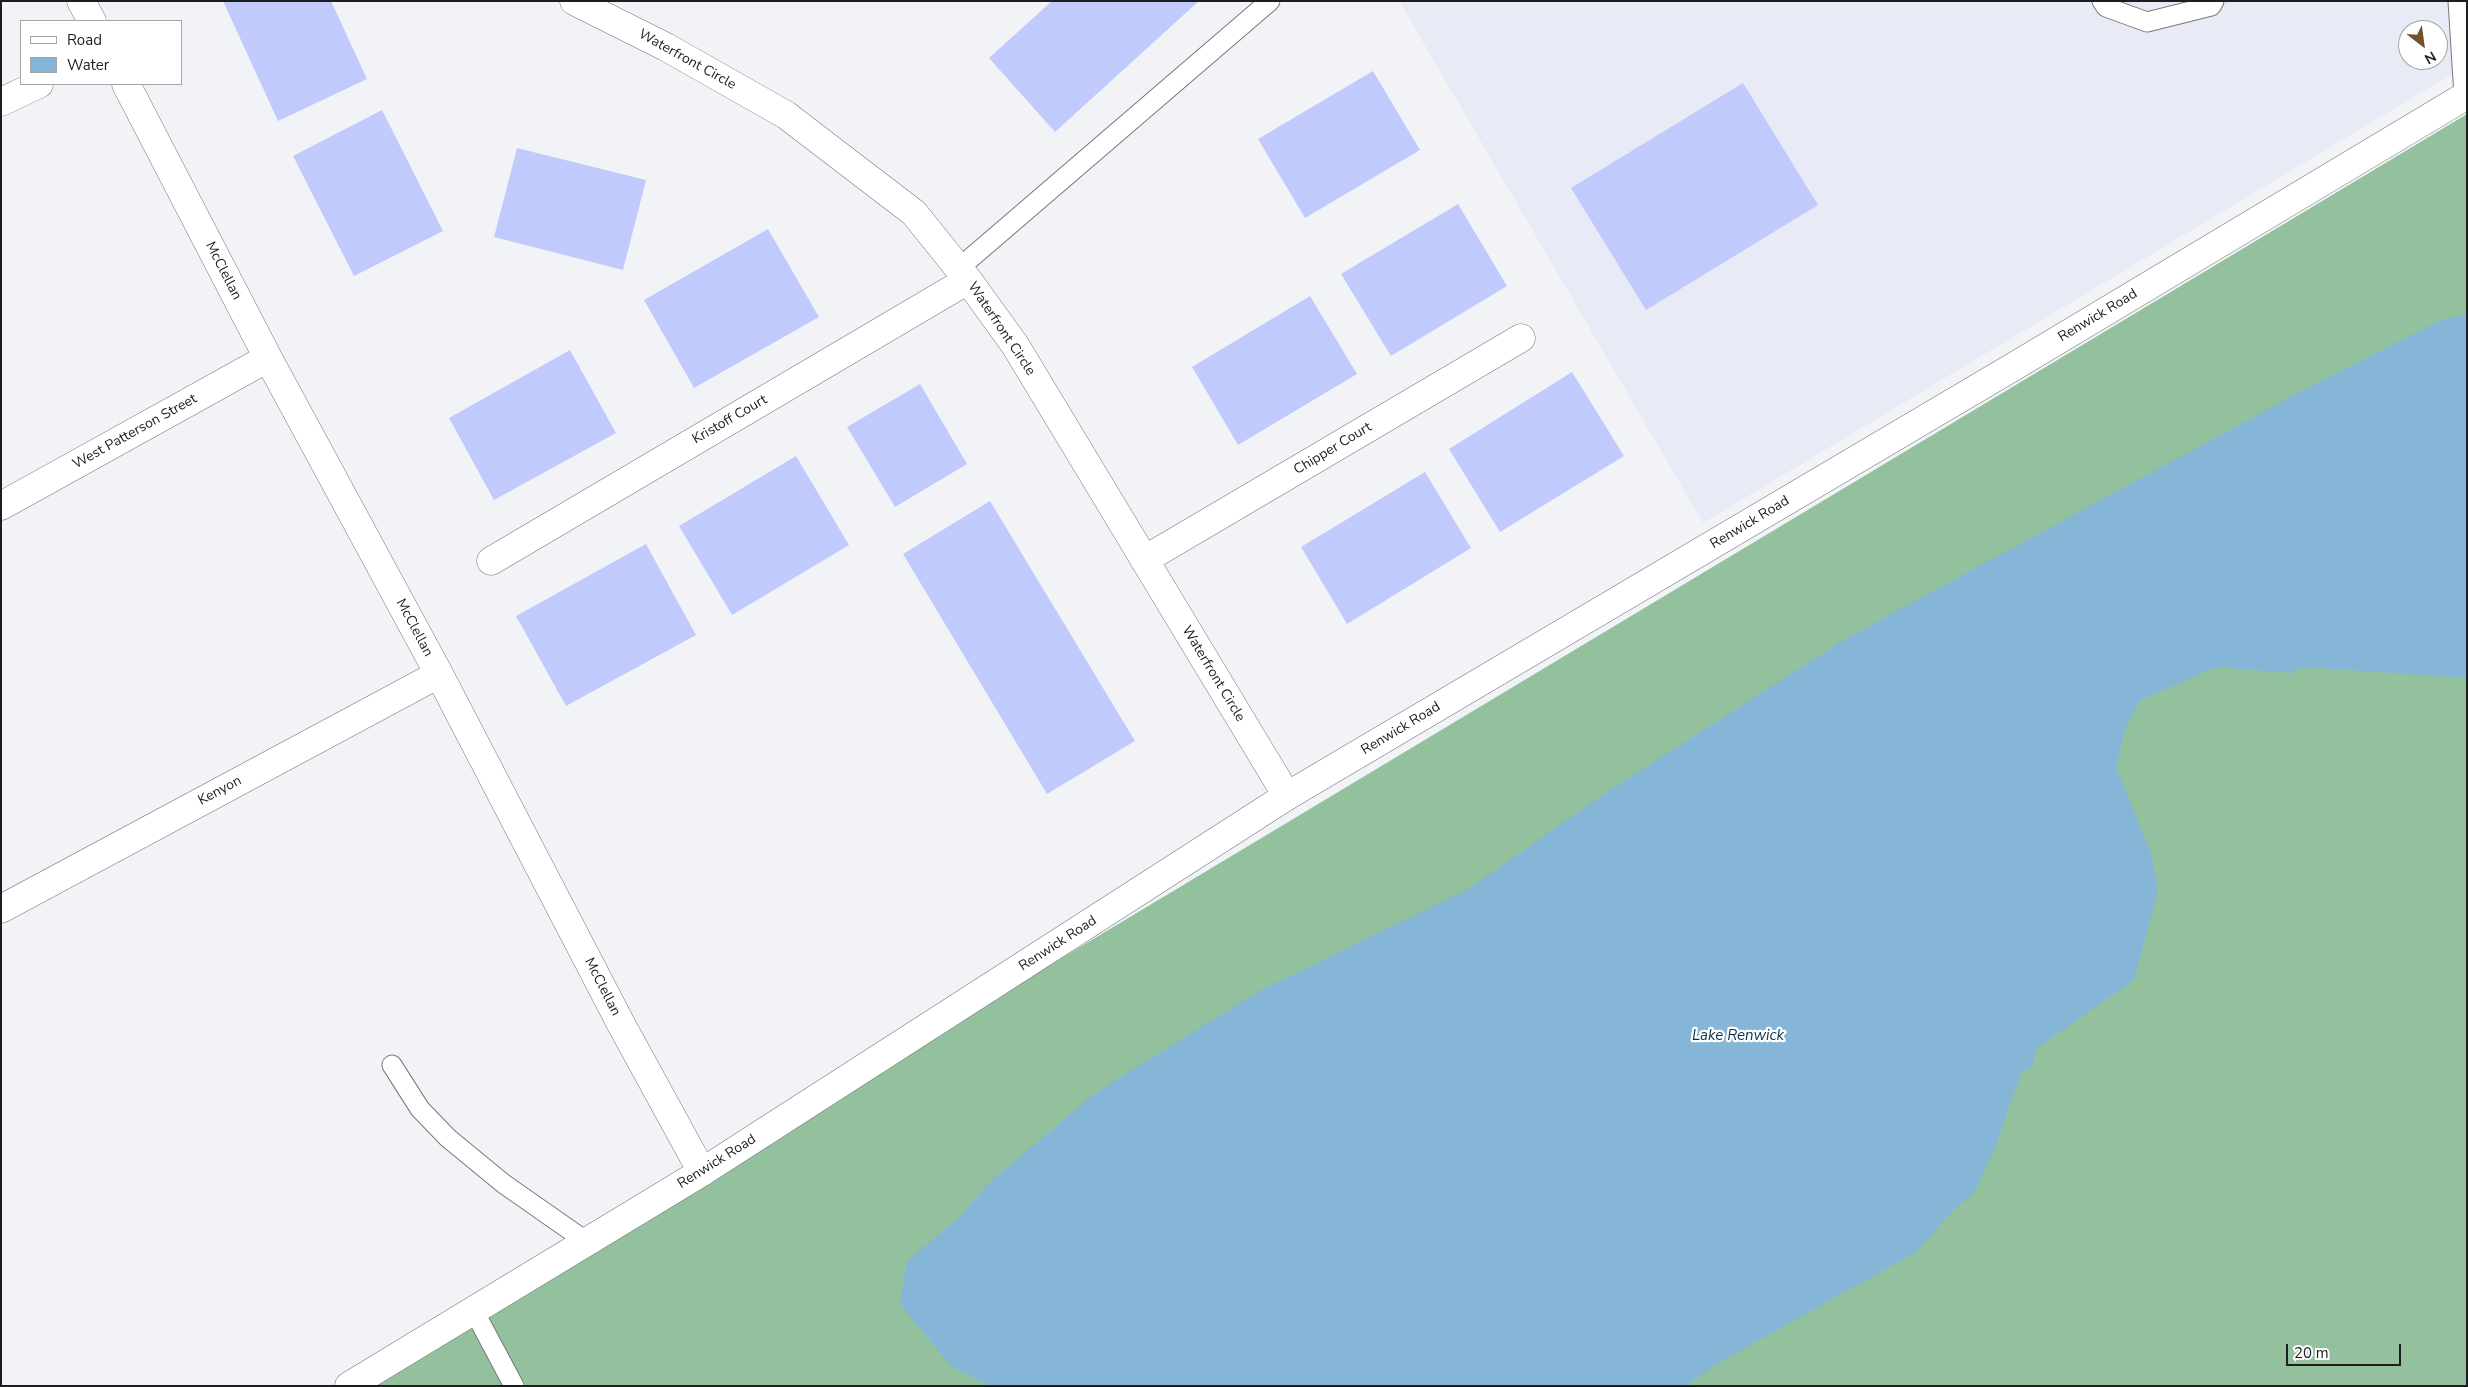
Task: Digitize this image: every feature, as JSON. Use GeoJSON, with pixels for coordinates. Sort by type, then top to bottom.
{"type":"FeatureCollection","features":[{"type":"Feature","properties":{"kind":"street"},"geometry":{"type":"LineString","coordinates":[[82,1],[92,20]]}},
{"type":"Feature","properties":{"kind":"street","name":"Waterfront Circle"},"geometry":{"type":"LineString","coordinates":[[574,1],[666,47],[786,115],[914,212],[963,274],[1015,345],[1286,796]]}},
{"type":"Feature","properties":{"kind":"street"},"geometry":{"type":"LineString","coordinates":[[1,102],[37,85]]}},
{"type":"Feature","properties":{"kind":"street","name":"McClellan"},"geometry":{"type":"LineString","coordinates":[[127,85],[268,358],[439,674],[616,1015],[702,1172]]}},
{"type":"Feature","properties":{"kind":"street","name":"Renwick Road"},"geometry":{"type":"LineString","coordinates":[[349,1386],[702,1172],[1286,796],[2013,368],[2466,96]]}},
{"type":"Feature","properties":{"kind":"street","name":"Kristoff Court"},"geometry":{"type":"LineString","coordinates":[[491,560],[963,274]]}},
{"type":"Feature","properties":{"kind":"street","name":"Chipper Court"},"geometry":{"type":"LineString","coordinates":[[1144,560],[1521,338]]}},
{"type":"Feature","properties":{"kind":"street","name":"West Patterson Street"},"geometry":{"type":"LineString","coordinates":[[1,506],[268,358]]}},
{"type":"Feature","properties":{"kind":"street","name":"Kenyon"},"geometry":{"type":"LineString","coordinates":[[1,909],[439,674]]}},
{"type":"Feature","properties":{"kind":"lane"},"geometry":{"type":"LineString","coordinates":[[963,274],[1270,1]]}},
{"type":"Feature","properties":{"kind":"lane"},"geometry":{"type":"LineString","coordinates":[[2102,1],[2106,7],[2147,22],[2211,6],[2214,1]]}},
{"type":"Feature","properties":{"kind":"lane"},"geometry":{"type":"LineString","coordinates":[[2458,1],[2466,96]]}},
{"type":"Feature","properties":{"kind":"lane"},"geometry":{"type":"LineString","coordinates":[[392,1065],[420,1109],[448,1138],[504,1184],[587,1242]]}},
{"type":"Feature","properties":{"kind":"lane"},"geometry":{"type":"LineString","coordinates":[[474,1311],[514,1386]]}},
{"type":"Feature","properties":{"kind":"shaded area"},"geometry":{"type":"Polygon","coordinates":[[[1399,1],[2467,1],[2467,65],[1703,523],[1399,1]]]}},
{"type":"Feature","properties":{"kind":"green space"},"geometry":{"type":"Polygon","coordinates":[[[2467,114],[2467,1386],[349,1386],[2467,114]]]}},
{"type":"Feature","properties":{"kind":"water","name":"Lake Renwick"},"geometry":{"type":"Polygon","coordinates":[[[2467,315],[2467,678],[2303,667],[2291,673],[2216,667],[2139,701],[2125,730],[2116,767],[2151,853],[2158,890],[2134,980],[2037,1048],[2032,1066],[2021,1073],[1995,1148],[1974,1193],[1953,1210],[1916,1252],[1713,1366],[1687,1386],[990,1386],[952,1367],[900,1302],[907,1261],[957,1219],[989,1183],[1088,1099],[1108,1085],[1261,990],[1467,890],[1601,796],[1847,638],[2307,388],[2441,320],[2467,315]]]}},
{"type":"Feature","properties":{"kind":"building"},"geometry":{"type":"Polygon","coordinates":[[[223,1],[331,1],[367,79],[278,121],[223,1]]]}},
{"type":"Feature","properties":{"kind":"building"},"geometry":{"type":"Polygon","coordinates":[[[1052,1],[1199,1],[1055,132],[989,58],[1052,1]]]}},
{"type":"Feature","properties":{"kind":"building"},"geometry":{"type":"Polygon","coordinates":[[[1373,71],[1420,150],[1305,218],[1258,139],[1373,71]]]}},
{"type":"Feature","properties":{"kind":"building"},"geometry":{"type":"Polygon","coordinates":[[[1743,83],[1818,205],[1646,310],[1571,188],[1743,83]]]}},
{"type":"Feature","properties":{"kind":"building"},"geometry":{"type":"Polygon","coordinates":[[[382,110],[443,231],[354,276],[293,156],[382,110]]]}},
{"type":"Feature","properties":{"kind":"building"},"geometry":{"type":"Polygon","coordinates":[[[517,148],[646,180],[623,270],[494,237],[517,148]]]}},
{"type":"Feature","properties":{"kind":"building"},"geometry":{"type":"Polygon","coordinates":[[[1458,204],[1507,286],[1391,356],[1341,274],[1458,204]]]}},
{"type":"Feature","properties":{"kind":"building"},"geometry":{"type":"Polygon","coordinates":[[[768,229],[819,317],[694,388],[644,300],[768,229]]]}},
{"type":"Feature","properties":{"kind":"building"},"geometry":{"type":"Polygon","coordinates":[[[1310,296],[1357,374],[1238,445],[1192,367],[1310,296]]]}},
{"type":"Feature","properties":{"kind":"building"},"geometry":{"type":"Polygon","coordinates":[[[570,350],[616,433],[494,500],[449,418],[570,350]]]}},
{"type":"Feature","properties":{"kind":"building"},"geometry":{"type":"Polygon","coordinates":[[[1572,372],[1624,456],[1500,532],[1449,449],[1572,372]]]}},
{"type":"Feature","properties":{"kind":"building"},"geometry":{"type":"Polygon","coordinates":[[[920,384],[967,464],[895,507],[847,427],[920,384]]]}},
{"type":"Feature","properties":{"kind":"building"},"geometry":{"type":"Polygon","coordinates":[[[796,456],[849,545],[732,615],[679,526],[796,456]]]}},
{"type":"Feature","properties":{"kind":"building"},"geometry":{"type":"Polygon","coordinates":[[[1425,472],[1471,548],[1347,624],[1301,547],[1425,472]]]}},
{"type":"Feature","properties":{"kind":"building"},"geometry":{"type":"Polygon","coordinates":[[[990,501],[1135,741],[1047,794],[903,554],[990,501]]]}},
{"type":"Feature","properties":{"kind":"building"},"geometry":{"type":"Polygon","coordinates":[[[646,544],[696,635],[566,706],[516,616],[646,544]]]}}]}
